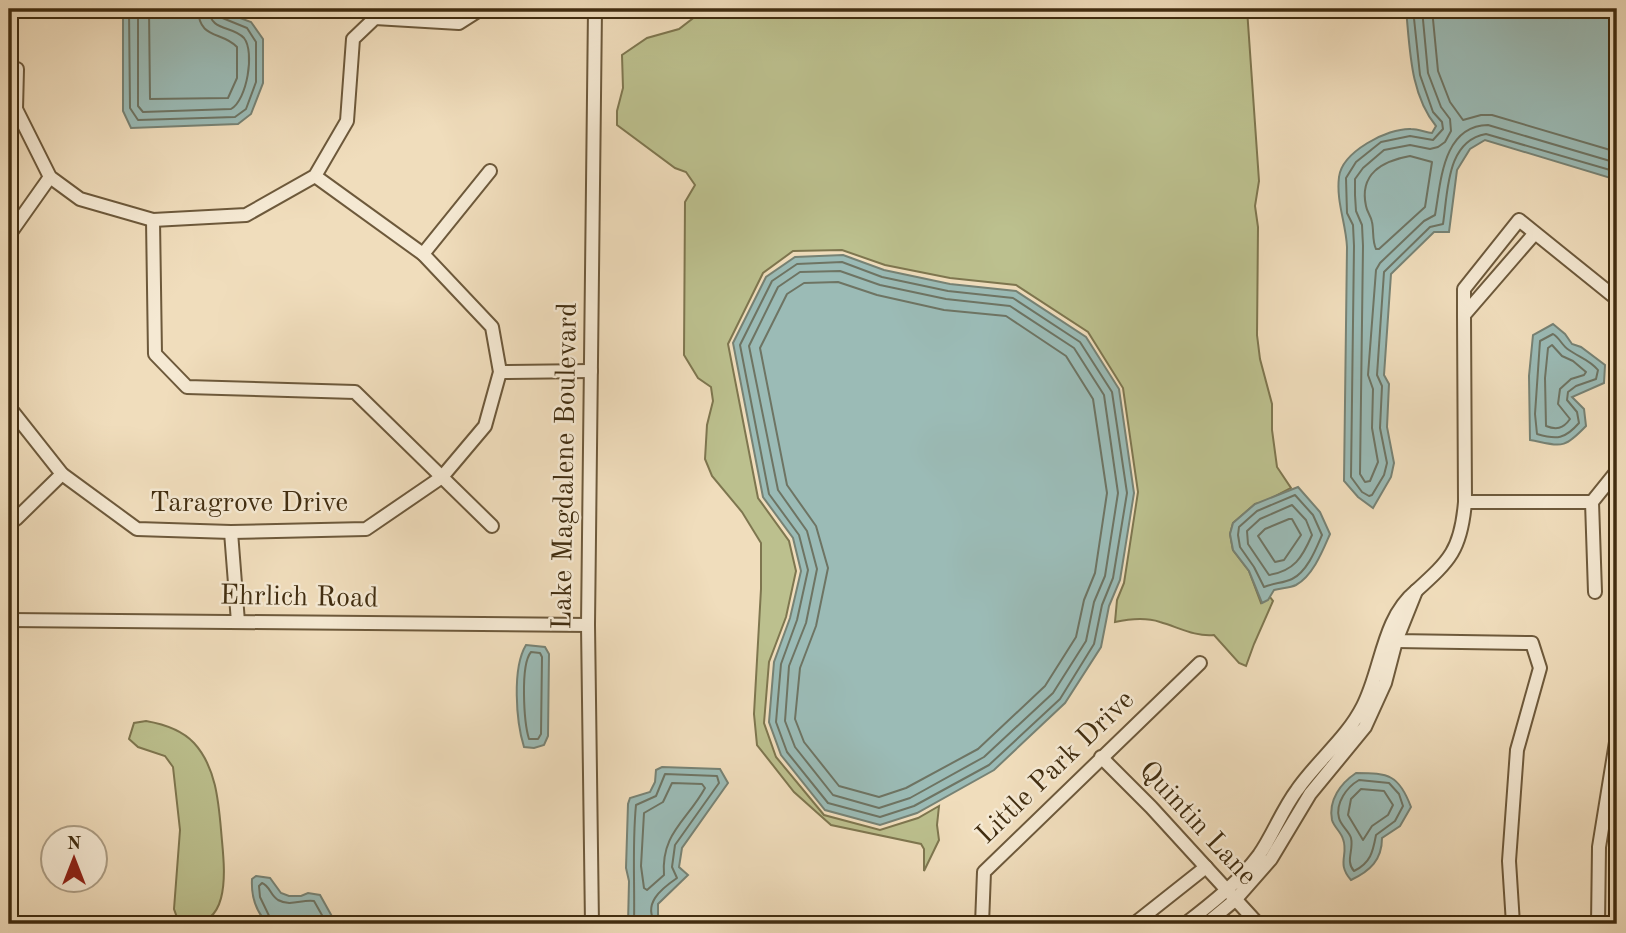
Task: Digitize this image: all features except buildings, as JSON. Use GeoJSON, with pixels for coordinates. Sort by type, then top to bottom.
{"type":"FeatureCollection","features":[{"type":"Feature","properties":{"kind":"street"},"geometry":{"type":"LineString","coordinates":[[17,69],[16,109],[50,177],[80,199],[153,220],[246,215],[315,176],[347,121],[353,39],[375,18],[459,23],[481,9]]}},
{"type":"Feature","properties":{"kind":"street","name":"Lake Magdalene Boulevard"},"geometry":{"type":"LineString","coordinates":[[592,924],[588,625],[595,9]]}},
{"type":"Feature","properties":{"kind":"street"},"geometry":{"type":"LineString","coordinates":[[423,254],[489,171]]}},
{"type":"Feature","properties":{"kind":"street","name":"Taragrove Drive"},"geometry":{"type":"LineString","coordinates":[[9,407],[62,474],[137,529],[231,533],[366,529],[442,477],[485,426],[500,372],[492,327],[423,254],[315,176]]}},
{"type":"Feature","properties":{"kind":"street"},"geometry":{"type":"LineString","coordinates":[[9,235],[50,177]]}},
{"type":"Feature","properties":{"kind":"street"},"geometry":{"type":"LineString","coordinates":[[153,220],[155,354],[187,387],[355,392],[492,526]]}},
{"type":"Feature","properties":{"kind":"street"},"geometry":{"type":"LineString","coordinates":[[1206,924],[1231,895],[1271,859],[1310,794],[1365,727],[1385,683],[1391,639],[1405,601],[1446,564],[1462,533],[1465,502],[1464,289],[1519,220],[1617,299]]}},
{"type":"Feature","properties":{"kind":"street"},"geometry":{"type":"LineString","coordinates":[[1464,315],[1535,233]]}},
{"type":"Feature","properties":{"kind":"street"},"geometry":{"type":"LineString","coordinates":[[500,372],[591,371]]}},
{"type":"Feature","properties":{"kind":"street"},"geometry":{"type":"LineString","coordinates":[[1595,592],[1592,502],[1617,471]]}},
{"type":"Feature","properties":{"kind":"street"},"geometry":{"type":"LineString","coordinates":[[16,519],[62,474]]}},
{"type":"Feature","properties":{"kind":"street"},"geometry":{"type":"LineString","coordinates":[[1465,502],[1592,502]]}},
{"type":"Feature","properties":{"kind":"street"},"geometry":{"type":"LineString","coordinates":[[231,533],[238,622]]}},
{"type":"Feature","properties":{"kind":"street","name":"Ehrlich Road"},"geometry":{"type":"LineString","coordinates":[[9,620],[588,625]]}},
{"type":"Feature","properties":{"kind":"street"},"geometry":{"type":"LineString","coordinates":[[1391,639],[1532,643],[1540,668],[1517,750],[1509,861],[1513,924]]}},
{"type":"Feature","properties":{"kind":"street","name":"Little Park Drive"},"geometry":{"type":"LineString","coordinates":[[982,924],[984,872],[1200,663]]}},
{"type":"Feature","properties":{"kind":"street"},"geometry":{"type":"LineString","coordinates":[[1598,924],[1599,847],[1617,736]]}},
{"type":"Feature","properties":{"kind":"street","name":"Quintin Lane"},"geometry":{"type":"LineString","coordinates":[[1101,757],[1151,807],[1258,924]]}},
{"type":"Feature","properties":{"kind":"street"},"geometry":{"type":"LineString","coordinates":[[1135,924],[1206,867]]}},
{"type":"Feature","properties":{"kind":"street"},"geometry":{"type":"LineString","coordinates":[[1185,924],[1231,895]]}},
{"type":"Feature","properties":{"kind":"green space"},"geometry":{"type":"Polygon","coordinates":[[[705,9],[1247,9],[1259,181],[1255,206],[1258,227],[1257,335],[1260,359],[1272,404],[1277,467],[1291,488],[1255,504],[1233,523],[1230,534],[1233,550],[1249,571],[1261,603],[1270,597],[1273,601],[1246,666],[1239,663],[1214,635],[1193,633],[1149,619],[1115,622],[1138,492],[1123,388],[1088,332],[1016,285],[950,278],[885,265],[842,250],[793,251],[763,273],[728,344],[758,498],[789,541],[796,571],[786,617],[769,662],[764,723],[776,757],[824,815],[880,830],[918,818],[939,806],[939,840],[924,871],[924,849],[921,844],[831,825],[794,792],[757,745],[754,714],[761,543],[742,512],[712,476],[705,459],[707,425],[713,401],[711,387],[698,378],[684,355],[685,202],[695,185],[686,172],[675,168],[617,125],[617,111],[623,88],[622,55],[647,38],[679,29],[705,9]]]}},
{"type":"Feature","properties":{"kind":"green space"},"geometry":{"type":"Polygon","coordinates":[[[146,721],[184,734],[202,753],[213,777],[220,816],[223,884],[216,910],[208,919],[196,924],[179,923],[174,909],[180,830],[173,767],[165,756],[138,747],[129,739],[134,723],[146,721]]]}},
{"type":"Feature","properties":{"kind":"water"},"geometry":{"type":"Polygon","coordinates":[[[123,9],[216,9],[251,22],[263,39],[263,83],[251,114],[238,124],[131,128],[123,111],[123,9]]]}},
{"type":"Feature","properties":{"kind":"water"},"geometry":{"type":"Polygon","coordinates":[[[1406,9],[1617,9],[1617,180],[1485,140],[1470,149],[1457,170],[1449,232],[1434,232],[1391,274],[1384,375],[1389,384],[1387,427],[1394,463],[1391,477],[1373,508],[1358,497],[1344,481],[1347,247],[1339,177],[1348,159],[1378,137],[1414,129],[1432,133],[1436,126],[1427,113],[1416,85],[1406,9]]]}},
{"type":"Feature","properties":{"kind":"water"},"geometry":{"type":"Polygon","coordinates":[[[843,255],[884,270],[950,284],[1016,291],[1086,337],[1119,389],[1134,493],[1120,580],[1109,606],[1101,647],[1065,703],[994,770],[917,813],[880,825],[825,810],[781,755],[769,722],[774,662],[790,618],[801,571],[793,538],[763,497],[733,343],[766,277],[795,257],[843,255]]]}},
{"type":"Feature","properties":{"kind":"water"},"geometry":{"type":"Polygon","coordinates":[[[1553,324],[1572,344],[1581,347],[1605,365],[1604,383],[1572,397],[1584,409],[1586,426],[1567,443],[1556,445],[1530,440],[1529,376],[1533,335],[1553,324]]]}},
{"type":"Feature","properties":{"kind":"water"},"geometry":{"type":"Polygon","coordinates":[[[1298,487],[1320,512],[1330,534],[1308,575],[1296,585],[1274,590],[1268,600],[1262,603],[1249,571],[1233,550],[1230,534],[1233,523],[1255,504],[1298,487]]]}},
{"type":"Feature","properties":{"kind":"water"},"geometry":{"type":"Polygon","coordinates":[[[526,645],[545,647],[549,654],[548,736],[544,745],[534,748],[524,747],[517,709],[517,681],[526,645]]]}},
{"type":"Feature","properties":{"kind":"water"},"geometry":{"type":"Polygon","coordinates":[[[662,767],[720,769],[728,783],[682,848],[679,867],[688,875],[658,904],[658,915],[664,920],[663,924],[628,924],[628,804],[630,798],[650,792],[655,782],[656,770],[662,767]]]}},
{"type":"Feature","properties":{"kind":"water"},"geometry":{"type":"Polygon","coordinates":[[[1356,773],[1385,775],[1391,778],[1402,788],[1411,807],[1400,826],[1382,838],[1380,853],[1374,864],[1351,880],[1343,864],[1343,839],[1333,823],[1331,813],[1337,793],[1356,773]]]}},
{"type":"Feature","properties":{"kind":"water"},"geometry":{"type":"Polygon","coordinates":[[[256,876],[270,878],[281,893],[289,896],[308,893],[320,895],[334,924],[268,924],[253,898],[252,879],[256,876]]]}}]}
